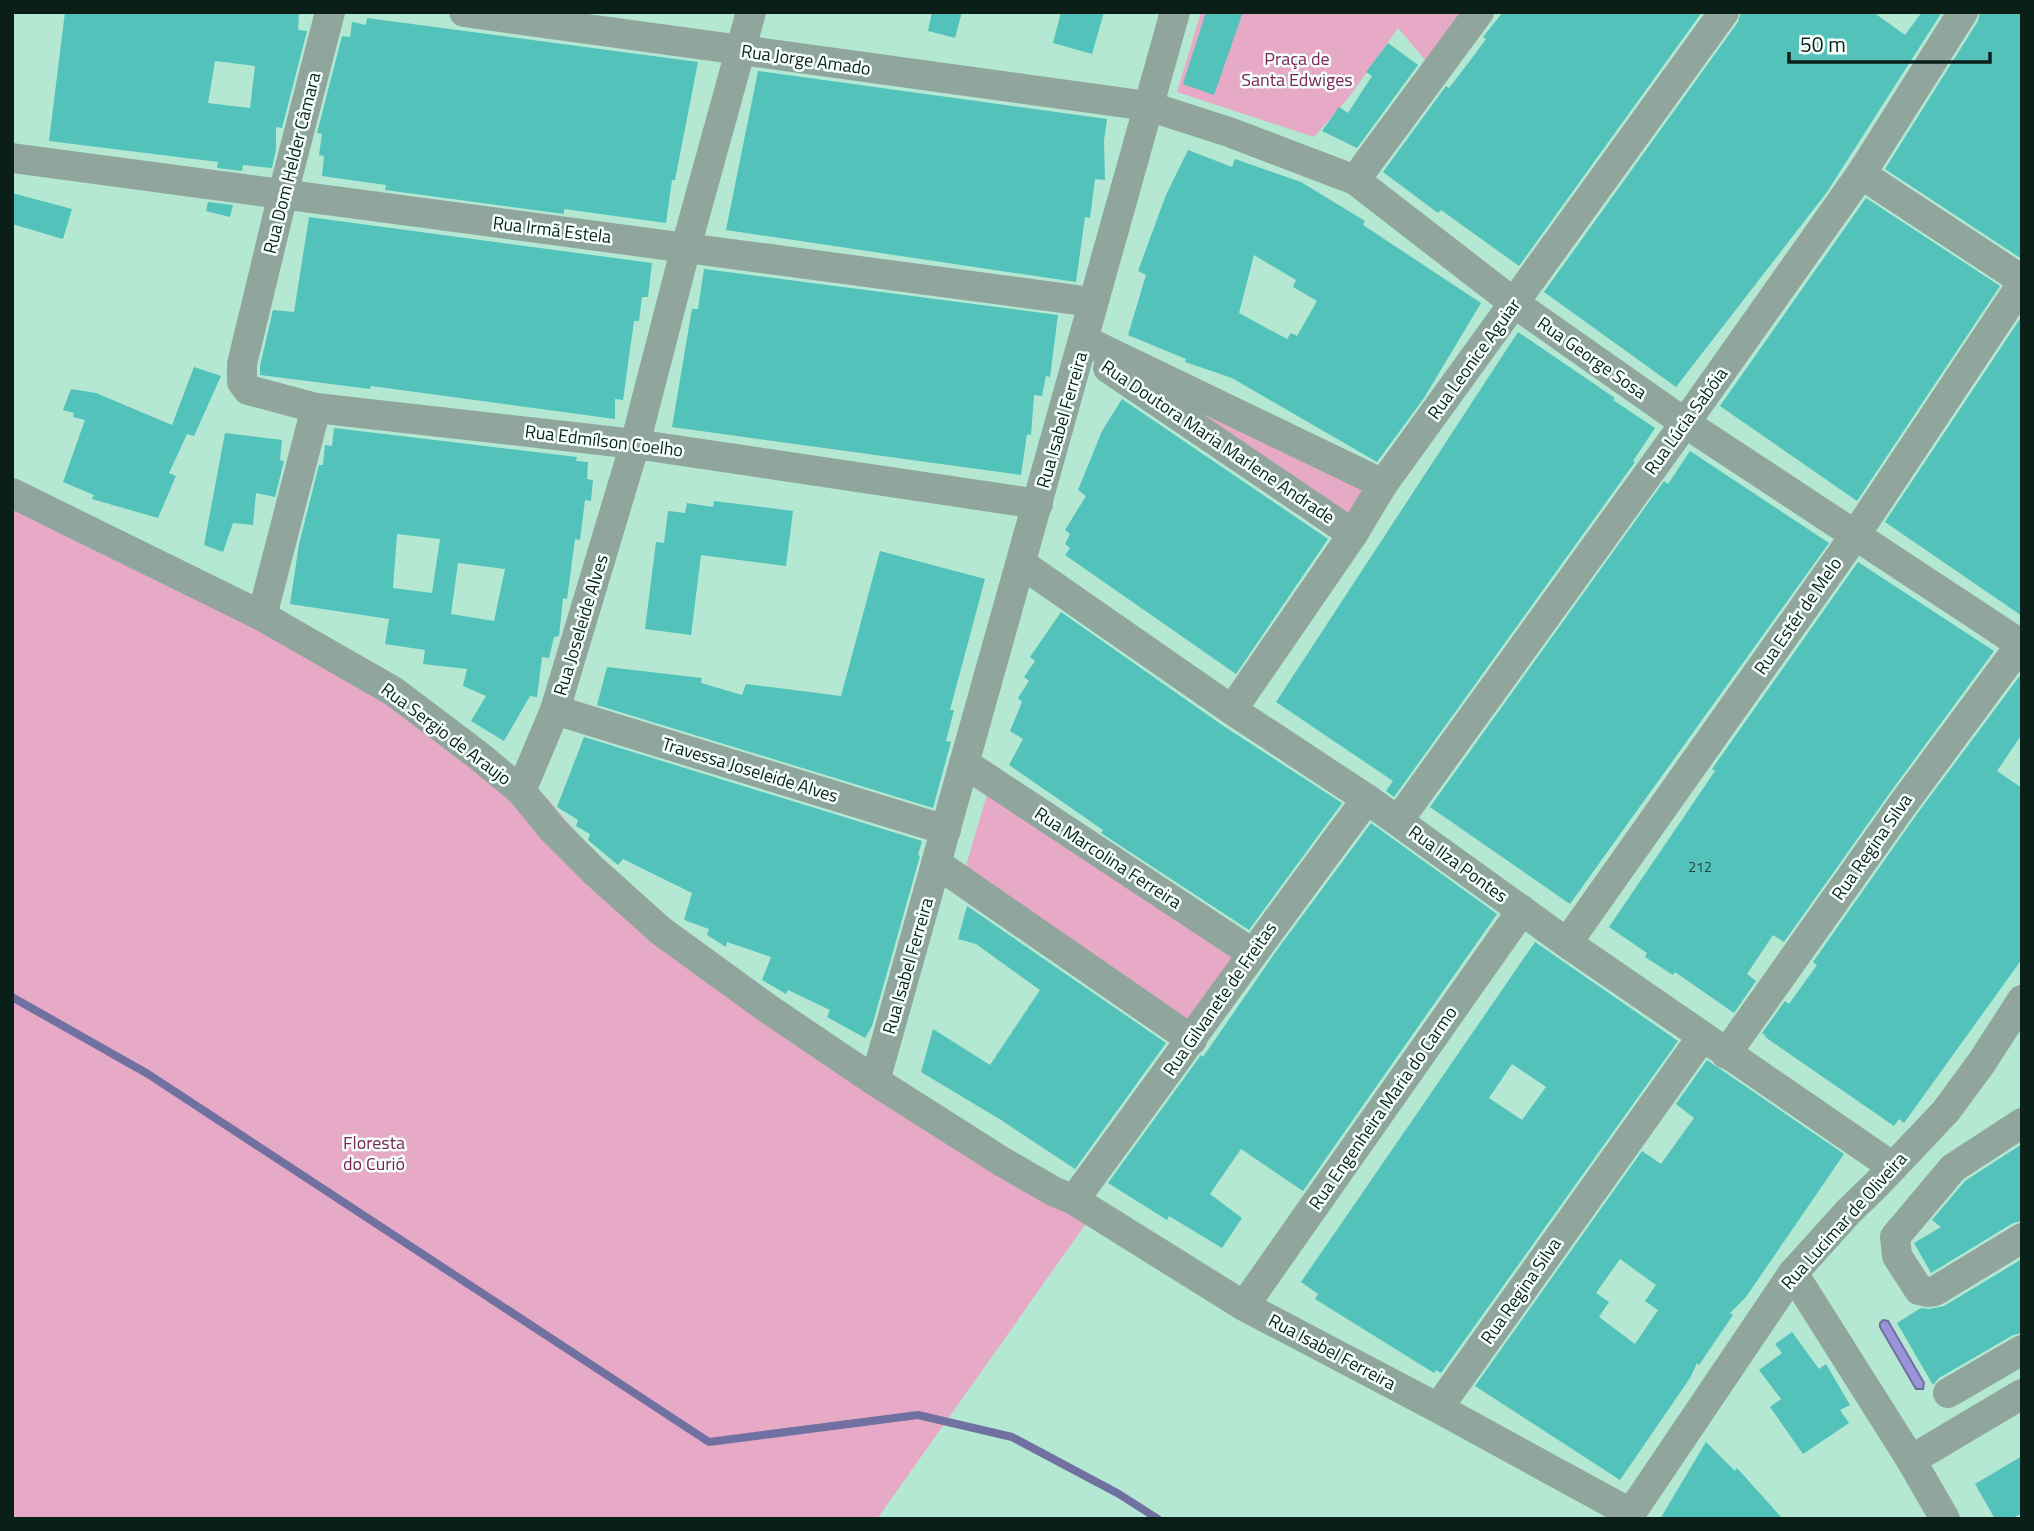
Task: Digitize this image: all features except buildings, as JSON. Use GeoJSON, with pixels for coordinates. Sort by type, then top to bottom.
{"type":"FeatureCollection","features":[{"type":"Feature","properties":{"kind":"street","name":"Rua Dom Helder Câmara"},"geometry":{"type":"LineString","coordinates":[[255,314],[330,12]]}},
{"type":"Feature","properties":{"kind":"street","name":"Rua Jorge Amado"},"geometry":{"type":"LineString","coordinates":[[464,12],[1148,106]]}},
{"type":"Feature","properties":{"kind":"street","name":"Rua Joseleide Alves"},"geometry":{"type":"LineString","coordinates":[[521,791],[555,710],[635,444],[685,247],[751,12]]}},
{"type":"Feature","properties":{"kind":"street","name":"Rua Isabel Ferreira"},"geometry":{"type":"LineString","coordinates":[[1175,12],[875,1081],[1244,1306],[1438,1408],[1629,1516]]}},
{"type":"Feature","properties":{"kind":"street"},"geometry":{"type":"LineString","coordinates":[[1355,180],[1479,12]]}},
{"type":"Feature","properties":{"kind":"street","name":"Rua Leonice Aguiar"},"geometry":{"type":"LineString","coordinates":[[1231,710],[1353,534],[1383,484],[1724,12]]}},
{"type":"Feature","properties":{"kind":"street","name":"Rua Lúcia Sabóia"},"geometry":{"type":"LineString","coordinates":[[1398,821],[1685,424],[1861,174],[1963,12]]}},
{"type":"Feature","properties":{"kind":"street","name":"Rua George Sosa"},"geometry":{"type":"LineString","coordinates":[[1148,106],[1229,132],[1355,180],[1514,303],[1685,424],[2021,644]]}},
{"type":"Feature","properties":{"kind":"street","name":"Rua Irmã Estela"},"geometry":{"type":"LineString","coordinates":[[12,158],[1092,302]]}},
{"type":"Feature","properties":{"kind":"street"},"geometry":{"type":"LineString","coordinates":[[1861,174],[2022,282]]}},
{"type":"Feature","properties":{"kind":"street","name":"Rua Estér de Melo"},"geometry":{"type":"LineString","coordinates":[[1567,943],[1856,534],[2022,282]]}},
{"type":"Feature","properties":{"kind":"street","name":"Rua Edmílson Coelho"},"geometry":{"type":"LineString","coordinates":[[255,314],[242,364],[243,382],[248,390],[276,399],[316,408],[635,444],[1038,504]]}},
{"type":"Feature","properties":{"kind":"street"},"geometry":{"type":"LineString","coordinates":[[1083,345],[1383,484]]}},
{"type":"Feature","properties":{"kind":"street","name":"Rua Doutora Maria Marlene Andrade"},"geometry":{"type":"LineString","coordinates":[[1083,345],[1353,534]]}},
{"type":"Feature","properties":{"kind":"street"},"geometry":{"type":"LineString","coordinates":[[262,616],[316,408]]}},
{"type":"Feature","properties":{"kind":"street","name":"Rua Sergio de Araujo"},"geometry":{"type":"LineString","coordinates":[[12,493],[262,616],[393,691],[521,791]]}},
{"type":"Feature","properties":{"kind":"street","name":"Rua Ilza Pontes"},"geometry":{"type":"LineString","coordinates":[[1022,564],[1231,710],[1367,799],[1567,943],[1894,1167]]}},
{"type":"Feature","properties":{"kind":"street","name":"Rua Regina Silva"},"geometry":{"type":"LineString","coordinates":[[1726,1054],[1903,804],[2021,644]]}},
{"type":"Feature","properties":{"kind":"street","name":"Travessa Joseleide Alves"},"geometry":{"type":"LineString","coordinates":[[555,710],[946,830]]}},
{"type":"Feature","properties":{"kind":"street","name":"Rua Marcolina Ferreira"},"geometry":{"type":"LineString","coordinates":[[964,763],[1252,953]]}},
{"type":"Feature","properties":{"kind":"street"},"geometry":{"type":"LineString","coordinates":[[521,791],[561,838],[661,930],[767,1009],[875,1081]]}},
{"type":"Feature","properties":{"kind":"street","name":"Rua Gilvanete de Freitas"},"geometry":{"type":"LineString","coordinates":[[1074,1200],[1367,799]]}},
{"type":"Feature","properties":{"kind":"street"},"geometry":{"type":"LineString","coordinates":[[936,863],[1192,1040]]}},
{"type":"Feature","properties":{"kind":"street","name":"Rua Engenheira Maria do Carmo"},"geometry":{"type":"LineString","coordinates":[[1244,1306],[1522,911]]}},
{"type":"Feature","properties":{"kind":"street","name":"Rua Lucimar de Oliveira"},"geometry":{"type":"LineString","coordinates":[[1629,1516],[1793,1273],[1946,1111],[2022,1000]]}},
{"type":"Feature","properties":{"kind":"street","name":"Rua Regina Silva"},"geometry":{"type":"LineString","coordinates":[[1438,1408],[1702,1037]]}},
{"type":"Feature","properties":{"kind":"street"},"geometry":{"type":"LineString","coordinates":[[2022,1123],[1953,1168],[1895,1237],[1895,1248],[1919,1290],[1927,1292],[1935,1290],[2022,1238]]}},
{"type":"Feature","properties":{"kind":"street"},"geometry":{"type":"LineString","coordinates":[[1793,1273],[1945,1519]]}},
{"type":"Feature","properties":{"kind":"street"},"geometry":{"type":"LineString","coordinates":[[1948,1392],[2022,1350]]}},
{"type":"Feature","properties":{"kind":"street"},"geometry":{"type":"LineString","coordinates":[[1911,1460],[2022,1394]]}},
{"type":"Feature","properties":{"kind":"green space","name":"Praça de Santa Edwiges"},"geometry":{"type":"Polygon","coordinates":[[[1201,12],[1470,12],[1431,67],[1398,28],[1349,97],[1314,137],[1177,92],[1201,12]]]}},
{"type":"Feature","properties":{"kind":"green space"},"geometry":{"type":"Polygon","coordinates":[[[1128,365],[1367,487],[1345,520],[1128,365]]]}},
{"type":"Feature","properties":{"kind":"green space","name":"Floresta do Curió"},"geometry":{"type":"Polygon","coordinates":[[[12,498],[317,645],[546,797],[652,921],[1092,1215],[877,1519],[12,1519],[12,498]]]}},
{"type":"Feature","properties":{"kind":"green space"},"geometry":{"type":"Polygon","coordinates":[[[990,784],[1236,953],[1190,1022],[966,866],[990,784]]]}},
{"type":"Feature","properties":{"kind":"shaded area"},"geometry":{"type":"Polygon","coordinates":[[[1883,1320],[1888,1321],[1924,1383],[1923,1389],[1916,1389],[1880,1327],[1883,1320]]]}},
{"type":"Feature","properties":{"kind":"waterway"},"geometry":{"type":"LineString","coordinates":[[12,997],[148,1074],[709,1442],[918,1415],[1012,1437],[1119,1494],[1158,1519]]}}]}
